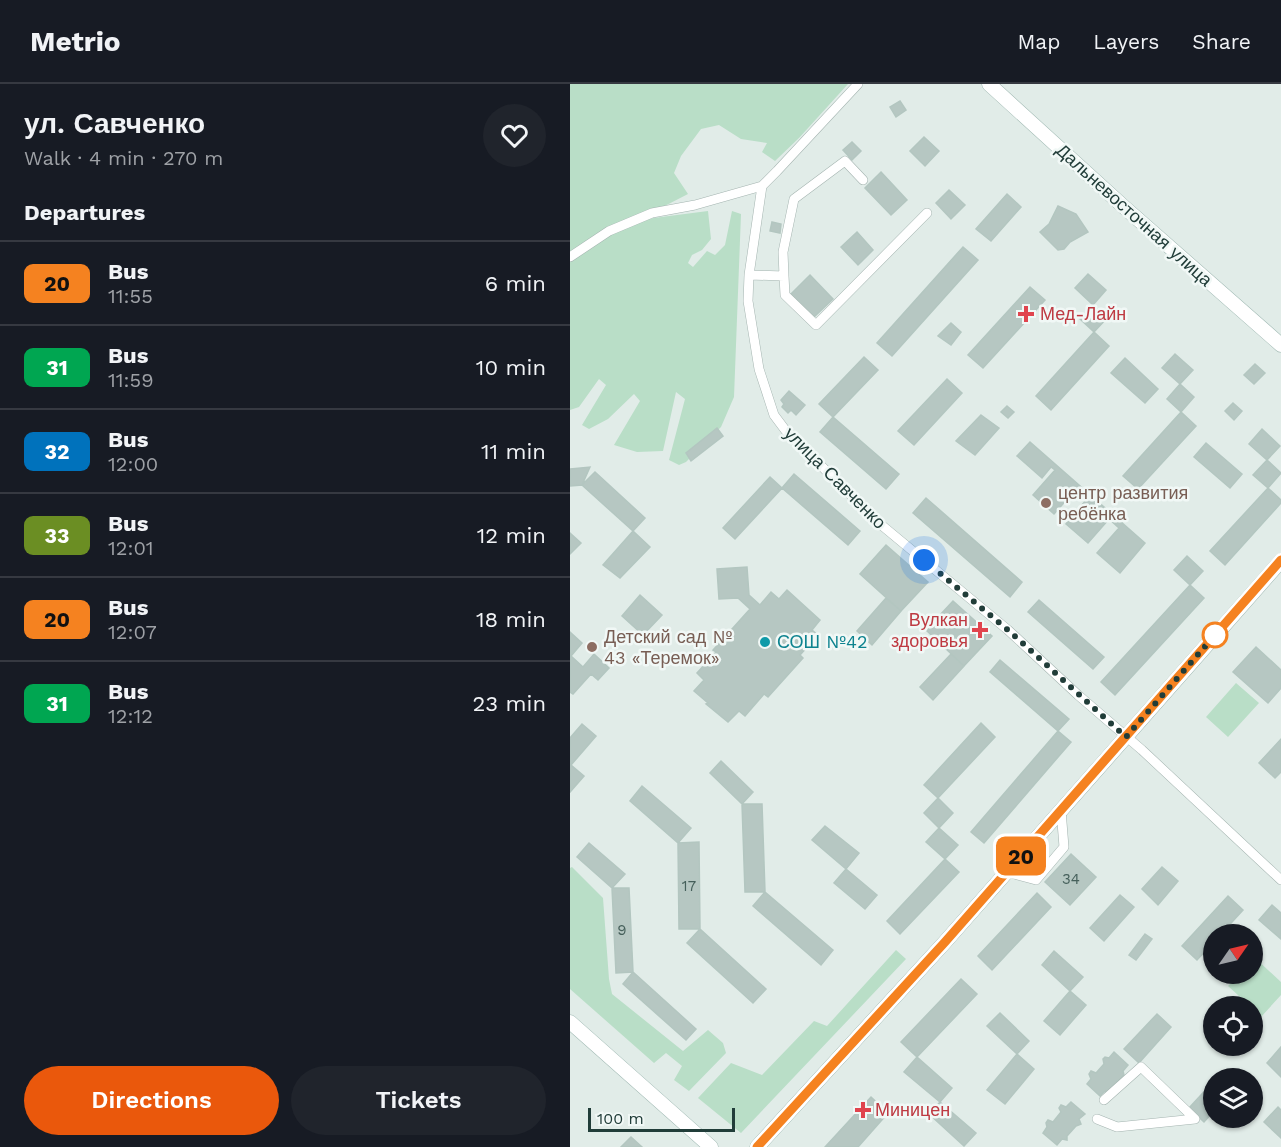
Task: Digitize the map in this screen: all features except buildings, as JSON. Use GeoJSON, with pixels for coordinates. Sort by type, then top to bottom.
{"type":"FeatureCollection","features":[{"type":"Feature","properties":{"kind":"main road","name":"Дальневосточная улица"},"geometry":{"type":"LineString","coordinates":[[989,84],[1281,345]]}},
{"type":"Feature","properties":{"kind":"main road"},"geometry":{"type":"LineString","coordinates":[[756,1147],[945,942],[1281,561]]}},
{"type":"Feature","properties":{"kind":"main road"},"geometry":{"type":"LineString","coordinates":[[570,1022],[711,1147]]}},
{"type":"Feature","properties":{"kind":"street"},"geometry":{"type":"LineString","coordinates":[[570,257],[609,231],[652,213],[695,205],[762,186],[858,84]]}},
{"type":"Feature","properties":{"kind":"street"},"geometry":{"type":"LineString","coordinates":[[863,180],[845,161],[794,199],[783,252],[785,296],[816,325],[927,213]]}},
{"type":"Feature","properties":{"kind":"street","name":"улица Савченко"},"geometry":{"type":"LineString","coordinates":[[762,186],[749,275],[748,301],[759,369],[774,416],[786,431],[879,523],[1008,630],[1281,880]]}},
{"type":"Feature","properties":{"kind":"street"},"geometry":{"type":"LineString","coordinates":[[749,275],[784,276]]}},
{"type":"Feature","properties":{"kind":"street"},"geometry":{"type":"LineString","coordinates":[[1007,872],[1036,880],[1064,848],[1061,810]]}},
{"type":"Feature","properties":{"kind":"street"},"geometry":{"type":"LineString","coordinates":[[1097,1119],[1117,1127],[1195,1119],[1142,1067],[1104,1100]]}},
{"type":"Feature","properties":{"kind":"green space"},"geometry":{"type":"Polygon","coordinates":[[[570,84],[848,84],[775,161],[762,152],[767,143],[741,139],[719,125],[701,129],[681,156],[674,173],[688,194],[620,229],[646,219],[708,211],[711,239],[702,250],[692,255],[688,263],[693,267],[707,251],[715,255],[725,245],[732,211],[741,214],[734,397],[721,427],[686,462],[679,465],[669,460],[685,399],[676,392],[663,451],[637,452],[614,445],[640,401],[634,394],[608,419],[589,429],[582,425],[606,385],[599,379],[579,407],[570,410],[570,84]]]}},
{"type":"Feature","properties":{"kind":"green space"},"geometry":{"type":"Polygon","coordinates":[[[1236,683],[1259,703],[1228,737],[1206,717],[1236,683]]]}},
{"type":"Feature","properties":{"kind":"green space"},"geometry":{"type":"Polygon","coordinates":[[[572,867],[603,898],[612,994],[683,1051],[708,1030],[723,1043],[726,1053],[689,1091],[674,1080],[682,1066],[666,1053],[654,1063],[570,989],[570,868],[572,867]]]}},
{"type":"Feature","properties":{"kind":"green space"},"geometry":{"type":"Polygon","coordinates":[[[896,950],[906,959],[741,1133],[698,1098],[731,1063],[762,1075],[814,1021],[827,1026],[896,950]]]}},
{"type":"Feature","properties":{"kind":"green space"},"geometry":{"type":"Polygon","coordinates":[[[1263,965],[1281,982],[1281,995],[1263,1015],[1263,996],[1239,996],[1228,986],[1230,984],[1263,984],[1263,965]]]}},
{"type":"Feature","properties":{"kind":"bus line","name":"20"},"geometry":{"type":"LineString","coordinates":[[757,1147],[945,942],[1281,560]]}},
{"type":"Feature","properties":{"kind":"place","name":"Мед-Лайн"},"geometry":{"type":"Point","coordinates":[1026,314]}},
{"type":"Feature","properties":{"kind":"place","name":"центр развития ребёнка"},"geometry":{"type":"Point","coordinates":[1046,503]}},
{"type":"Feature","properties":{"kind":"place","name":"Вулкан здоровья"},"geometry":{"type":"Point","coordinates":[980,630]}},
{"type":"Feature","properties":{"kind":"place","name":"СОШ №42"},"geometry":{"type":"Point","coordinates":[765,642]}},
{"type":"Feature","properties":{"kind":"place","name":"Детский сад № 43 «Теремок»"},"geometry":{"type":"Point","coordinates":[592,647]}},
{"type":"Feature","properties":{"kind":"place","name":"Миницен"},"geometry":{"type":"Point","coordinates":[863,1110]}},
{"type":"Feature","properties":{"kind":"route"},"geometry":{"type":"LineString","coordinates":[[924,560],[1008,630],[1126,737],[1215,635]]}}]}
